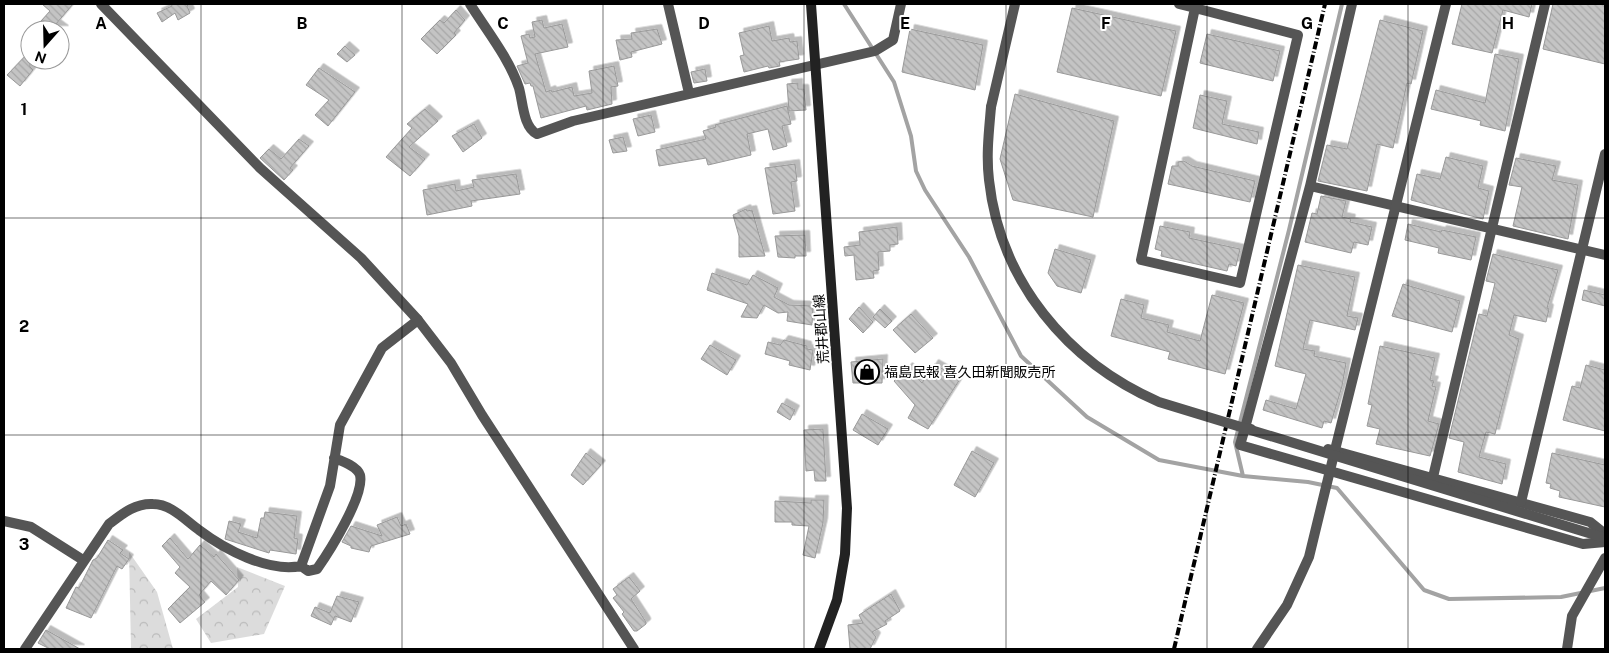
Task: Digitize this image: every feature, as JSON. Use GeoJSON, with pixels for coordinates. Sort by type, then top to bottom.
{"type":"FeatureCollection","features":[{"type":"Feature","properties":{"kind":"main road","name":"荒井郡山線"},"geometry":{"type":"LineString","coordinates":[[811,4],[847,508],[845,554],[837,600],[819,649]]}},
{"type":"Feature","properties":{"kind":"street"},"geometry":{"type":"LineString","coordinates":[[101,4],[260,168],[361,258],[418,320],[451,364],[634,649]]}},
{"type":"Feature","properties":{"kind":"street"},"geometry":{"type":"LineString","coordinates":[[470,4],[512,71],[528,123],[532,132],[537,134],[574,121],[688,93],[875,51],[893,40],[901,4]]}},
{"type":"Feature","properties":{"kind":"street"},"geometry":{"type":"LineString","coordinates":[[668,4],[688,93]]}},
{"type":"Feature","properties":{"kind":"street"},"geometry":{"type":"LineString","coordinates":[[1015,4],[991,107],[987,158],[989,181],[998,228],[1007,251],[1041,313],[1075,349],[1142,395],[1159,402],[1605,538]]}},
{"type":"Feature","properties":{"kind":"street"},"geometry":{"type":"LineString","coordinates":[[1179,4],[1196,6],[1298,35],[1240,283],[1141,260],[1196,6]]}},
{"type":"Feature","properties":{"kind":"street"},"geometry":{"type":"LineString","coordinates":[[1352,4],[1310,186],[1240,445],[1584,544],[1605,542]]}},
{"type":"Feature","properties":{"kind":"street"},"geometry":{"type":"LineString","coordinates":[[1258,649],[1287,605],[1309,557],[1446,4]]}},
{"type":"Feature","properties":{"kind":"street"},"geometry":{"type":"LineString","coordinates":[[1433,477],[1545,4]]}},
{"type":"Feature","properties":{"kind":"street"},"geometry":{"type":"LineString","coordinates":[[1521,502],[1605,154]]}},
{"type":"Feature","properties":{"kind":"street"},"geometry":{"type":"LineString","coordinates":[[1310,186],[1605,255]]}},
{"type":"Feature","properties":{"kind":"street"},"geometry":{"type":"LineString","coordinates":[[301,566],[330,486],[340,425],[382,348],[418,320]]}},
{"type":"Feature","properties":{"kind":"street"},"geometry":{"type":"LineString","coordinates":[[1245,428],[1334,450],[1590,522],[1605,534]]}},
{"type":"Feature","properties":{"kind":"street"},"geometry":{"type":"LineString","coordinates":[[25,649],[83,560],[109,524],[125,512],[141,505],[154,504],[169,508],[220,544],[240,555],[274,565],[292,568],[301,566],[308,571],[317,569],[336,540],[351,511],[360,480],[359,473],[354,468],[334,458]]}},
{"type":"Feature","properties":{"kind":"street"},"geometry":{"type":"LineString","coordinates":[[4,520],[31,527],[83,560]]}},
{"type":"Feature","properties":{"kind":"street"},"geometry":{"type":"LineString","coordinates":[[1567,649],[1572,616],[1605,558]]}},
{"type":"Feature","properties":{"kind":"green space"},"geometry":{"type":"Polygon","coordinates":[[[129,552],[157,592],[173,649],[131,649],[129,552]]]}},
{"type":"Feature","properties":{"kind":"green space"},"geometry":{"type":"Polygon","coordinates":[[[237,567],[285,586],[264,634],[211,643],[196,619],[238,587],[237,567]]]}},
{"type":"Feature","properties":{"kind":"building"},"geometry":{"type":"Polygon","coordinates":[[[42,4],[73,4],[59,20],[42,20],[50,11],[42,4]]]}},
{"type":"Feature","properties":{"kind":"building"},"geometry":{"type":"Polygon","coordinates":[[[171,4],[189,4],[187,6],[190,13],[178,20],[175,13],[162,22],[157,13],[172,6],[171,4]]]}},
{"type":"Feature","properties":{"kind":"building"},"geometry":{"type":"Polygon","coordinates":[[[1462,4],[1532,4],[1529,17],[1503,10],[1492,53],[1452,44],[1462,4]]]}},
{"type":"Feature","properties":{"kind":"building"},"geometry":{"type":"Polygon","coordinates":[[[1553,4],[1605,4],[1605,64],[1543,49],[1553,4]]]}},
{"type":"Feature","properties":{"kind":"building"},"geometry":{"type":"Polygon","coordinates":[[[1072,8],[1176,31],[1161,96],[1057,72],[1072,8]]]}},
{"type":"Feature","properties":{"kind":"building"},"geometry":{"type":"Polygon","coordinates":[[[456,10],[465,20],[454,33],[456,35],[437,54],[421,39],[440,20],[444,23],[456,10]]]}},
{"type":"Feature","properties":{"kind":"building"},"geometry":{"type":"Polygon","coordinates":[[[542,20],[544,28],[562,24],[568,47],[535,54],[546,92],[572,87],[574,96],[592,93],[589,71],[614,66],[618,86],[611,87],[612,104],[587,110],[586,106],[541,118],[533,86],[530,83],[525,84],[517,66],[528,63],[521,36],[529,34],[530,38],[535,37],[532,22],[542,20]]]}},
{"type":"Feature","properties":{"kind":"building"},"geometry":{"type":"Polygon","coordinates":[[[1380,20],[1423,31],[1411,84],[1407,83],[1393,148],[1377,144],[1367,191],[1318,181],[1327,145],[1347,149],[1380,20]]]}},
{"type":"Feature","properties":{"kind":"building"},"geometry":{"type":"Polygon","coordinates":[[[769,26],[772,41],[789,38],[790,42],[797,41],[799,59],[779,62],[780,66],[769,68],[768,66],[744,72],[740,56],[744,55],[739,33],[769,26]]]}},
{"type":"Feature","properties":{"kind":"building"},"geometry":{"type":"Polygon","coordinates":[[[657,29],[662,44],[631,52],[632,57],[620,60],[616,40],[632,39],[631,33],[657,29]]]}},
{"type":"Feature","properties":{"kind":"building"},"geometry":{"type":"Polygon","coordinates":[[[910,29],[983,45],[975,90],[902,72],[910,29]]]}},
{"type":"Feature","properties":{"kind":"building"},"geometry":{"type":"Polygon","coordinates":[[[1207,34],[1280,51],[1273,81],[1200,63],[1207,34]]]}},
{"type":"Feature","properties":{"kind":"building"},"geometry":{"type":"Polygon","coordinates":[[[345,46],[355,55],[347,62],[337,54],[345,46]]]}},
{"type":"Feature","properties":{"kind":"building"},"geometry":{"type":"Polygon","coordinates":[[[1495,54],[1519,59],[1505,131],[1480,125],[1481,121],[1431,109],[1436,90],[1485,103],[1495,54]]]}},
{"type":"Feature","properties":{"kind":"building"},"geometry":{"type":"Polygon","coordinates":[[[20,61],[20,70],[33,70],[20,86],[7,75],[20,61]]]}},
{"type":"Feature","properties":{"kind":"building"},"geometry":{"type":"Polygon","coordinates":[[[319,68],[355,92],[328,126],[315,115],[329,100],[306,85],[319,68]]]}},
{"type":"Feature","properties":{"kind":"building"},"geometry":{"type":"Polygon","coordinates":[[[705,69],[707,81],[694,83],[691,72],[705,69]]]}},
{"type":"Feature","properties":{"kind":"building"},"geometry":{"type":"Polygon","coordinates":[[[798,83],[798,89],[804,89],[806,110],[789,111],[787,84],[798,83]]]}},
{"type":"Feature","properties":{"kind":"building"},"geometry":{"type":"Polygon","coordinates":[[[1015,94],[1114,121],[1093,217],[1013,200],[1000,159],[1015,94]]]}},
{"type":"Feature","properties":{"kind":"building"},"geometry":{"type":"Polygon","coordinates":[[[1200,95],[1227,101],[1222,124],[1259,132],[1257,144],[1193,128],[1200,95]]]}},
{"type":"Feature","properties":{"kind":"building"},"geometry":{"type":"Polygon","coordinates":[[[787,106],[791,124],[782,126],[787,146],[773,150],[768,129],[747,134],[751,155],[708,165],[706,158],[659,166],[656,150],[706,139],[703,131],[716,127],[715,125],[787,106]]]}},
{"type":"Feature","properties":{"kind":"building"},"geometry":{"type":"Polygon","coordinates":[[[425,109],[438,121],[409,147],[425,159],[410,176],[386,157],[412,128],[407,124],[425,109]]]}},
{"type":"Feature","properties":{"kind":"building"},"geometry":{"type":"Polygon","coordinates":[[[651,115],[655,132],[638,136],[633,119],[651,115]]]}},
{"type":"Feature","properties":{"kind":"building"},"geometry":{"type":"Polygon","coordinates":[[[474,124],[482,138],[463,152],[452,136],[474,124]]]}},
{"type":"Feature","properties":{"kind":"building"},"geometry":{"type":"Polygon","coordinates":[[[623,137],[627,151],[613,153],[609,140],[623,137]]]}},
{"type":"Feature","properties":{"kind":"building"},"geometry":{"type":"Polygon","coordinates":[[[299,139],[309,146],[290,168],[293,170],[284,180],[260,158],[269,149],[281,159],[299,139]]]}},
{"type":"Feature","properties":{"kind":"building"},"geometry":{"type":"Polygon","coordinates":[[[1446,157],[1483,166],[1478,188],[1489,191],[1483,219],[1411,200],[1417,174],[1440,179],[1446,157]]]}},
{"type":"Feature","properties":{"kind":"building"},"geometry":{"type":"Polygon","coordinates":[[[1516,158],[1556,166],[1552,180],[1578,185],[1568,239],[1513,226],[1522,187],[1509,185],[1516,158]]]}},
{"type":"Feature","properties":{"kind":"building"},"geometry":{"type":"Polygon","coordinates":[[[1184,161],[1192,166],[1255,181],[1250,202],[1168,184],[1172,166],[1178,166],[1178,162],[1184,161]]]}},
{"type":"Feature","properties":{"kind":"building"},"geometry":{"type":"Polygon","coordinates":[[[795,164],[797,181],[791,182],[795,211],[773,214],[765,168],[795,164]]]}},
{"type":"Feature","properties":{"kind":"building"},"geometry":{"type":"Polygon","coordinates":[[[516,174],[520,194],[471,201],[472,206],[427,215],[423,190],[455,184],[456,191],[474,187],[472,180],[516,174]]]}},
{"type":"Feature","properties":{"kind":"building"},"geometry":{"type":"Polygon","coordinates":[[[1321,196],[1346,201],[1342,217],[1351,219],[1350,222],[1372,227],[1368,245],[1354,242],[1351,253],[1305,242],[1312,213],[1317,214],[1321,196]]]}},
{"type":"Feature","properties":{"kind":"building"},"geometry":{"type":"Polygon","coordinates":[[[746,209],[747,211],[752,210],[765,256],[739,257],[739,236],[733,215],[746,209]]]}},
{"type":"Feature","properties":{"kind":"building"},"geometry":{"type":"Polygon","coordinates":[[[1408,224],[1441,232],[1442,230],[1476,237],[1471,260],[1438,253],[1439,248],[1405,240],[1408,224]]]}},
{"type":"Feature","properties":{"kind":"building"},"geometry":{"type":"Polygon","coordinates":[[[1160,226],[1190,232],[1189,238],[1240,249],[1236,266],[1229,264],[1227,271],[1161,256],[1162,251],[1155,249],[1160,226]]]}},
{"type":"Feature","properties":{"kind":"building"},"geometry":{"type":"Polygon","coordinates":[[[897,227],[898,244],[890,245],[890,251],[878,252],[879,270],[873,271],[874,278],[856,280],[854,255],[845,256],[844,247],[860,245],[859,232],[897,227]]]}},
{"type":"Feature","properties":{"kind":"building"},"geometry":{"type":"Polygon","coordinates":[[[805,235],[806,256],[795,256],[795,258],[778,257],[775,236],[805,235]]]}},
{"type":"Feature","properties":{"kind":"building"},"geometry":{"type":"Polygon","coordinates":[[[1055,249],[1091,260],[1081,293],[1057,286],[1048,273],[1055,249]]]}},
{"type":"Feature","properties":{"kind":"building"},"geometry":{"type":"Polygon","coordinates":[[[1493,254],[1558,270],[1547,308],[1549,309],[1546,322],[1514,315],[1509,335],[1519,339],[1495,434],[1486,432],[1479,457],[1506,464],[1502,484],[1458,472],[1464,442],[1449,438],[1479,314],[1487,316],[1495,283],[1486,281],[1493,254]]]}},
{"type":"Feature","properties":{"kind":"building"},"geometry":{"type":"Polygon","coordinates":[[[1298,265],[1355,277],[1347,316],[1358,318],[1355,330],[1310,320],[1303,349],[1315,351],[1314,356],[1346,363],[1342,386],[1331,423],[1324,421],[1322,428],[1263,410],[1266,400],[1296,409],[1306,374],[1275,366],[1298,265]]]}},
{"type":"Feature","properties":{"kind":"building"},"geometry":{"type":"Polygon","coordinates":[[[712,273],[747,285],[753,275],[778,288],[774,297],[789,305],[813,306],[812,325],[787,321],[788,312],[778,313],[764,305],[757,318],[741,317],[748,304],[707,290],[712,273]]]}},
{"type":"Feature","properties":{"kind":"building"},"geometry":{"type":"Polygon","coordinates":[[[1403,284],[1460,301],[1452,332],[1392,316],[1403,284]]]}},
{"type":"Feature","properties":{"kind":"building"},"geometry":{"type":"Polygon","coordinates":[[[1584,290],[1605,295],[1605,306],[1582,300],[1584,290]]]}},
{"type":"Feature","properties":{"kind":"building"},"geometry":{"type":"Polygon","coordinates":[[[1212,295],[1244,303],[1225,374],[1168,359],[1170,352],[1111,336],[1121,299],[1144,305],[1141,318],[1169,325],[1167,332],[1200,341],[1212,295]]]}},
{"type":"Feature","properties":{"kind":"building"},"geometry":{"type":"Polygon","coordinates":[[[859,307],[873,322],[863,333],[849,319],[859,307]]]}},
{"type":"Feature","properties":{"kind":"building"},"geometry":{"type":"Polygon","coordinates":[[[880,309],[892,321],[885,328],[873,317],[880,309]]]}},
{"type":"Feature","properties":{"kind":"building"},"geometry":{"type":"Polygon","coordinates":[[[911,314],[933,338],[915,353],[893,330],[911,314]]]}},
{"type":"Feature","properties":{"kind":"building"},"geometry":{"type":"Polygon","coordinates":[[[784,340],[807,346],[807,349],[813,350],[810,370],[789,365],[790,361],[765,354],[768,342],[780,345],[784,340]]]}},
{"type":"Feature","properties":{"kind":"building"},"geometry":{"type":"Polygon","coordinates":[[[710,345],[736,360],[727,375],[701,359],[710,345]]]}},
{"type":"Feature","properties":{"kind":"building"},"geometry":{"type":"Polygon","coordinates":[[[1380,346],[1435,358],[1430,380],[1434,381],[1432,386],[1436,387],[1428,421],[1439,424],[1430,456],[1376,444],[1380,429],[1367,426],[1372,405],[1368,404],[1380,346]]]}},
{"type":"Feature","properties":{"kind":"building","name":"福島民報 喜久田新聞販売所"},"geometry":{"type":"Polygon","coordinates":[[[883,359],[882,383],[853,383],[851,362],[883,359]]]}},
{"type":"Feature","properties":{"kind":"building"},"geometry":{"type":"Polygon","coordinates":[[[934,364],[960,379],[928,429],[908,418],[915,405],[894,381],[908,367],[922,383],[934,364]]]}},
{"type":"Feature","properties":{"kind":"building"},"geometry":{"type":"Polygon","coordinates":[[[1586,365],[1605,370],[1605,431],[1563,420],[1572,386],[1580,388],[1586,365]]]}},
{"type":"Feature","properties":{"kind":"building"},"geometry":{"type":"Polygon","coordinates":[[[782,403],[795,410],[790,420],[777,412],[782,403]]]}},
{"type":"Feature","properties":{"kind":"building"},"geometry":{"type":"Polygon","coordinates":[[[862,414],[888,429],[878,445],[853,430],[862,414]]]}},
{"type":"Feature","properties":{"kind":"building"},"geometry":{"type":"Polygon","coordinates":[[[823,429],[826,481],[815,481],[814,470],[806,471],[804,430],[823,429]]]}},
{"type":"Feature","properties":{"kind":"building"},"geometry":{"type":"Polygon","coordinates":[[[972,451],[994,463],[975,497],[954,485],[972,451]]]}},
{"type":"Feature","properties":{"kind":"building"},"geometry":{"type":"Polygon","coordinates":[[[586,453],[601,465],[583,485],[571,475],[586,453]]]}},
{"type":"Feature","properties":{"kind":"building"},"geometry":{"type":"Polygon","coordinates":[[[1552,453],[1605,465],[1605,507],[1559,497],[1560,491],[1550,488],[1551,484],[1546,483],[1552,453]]]}},
{"type":"Feature","properties":{"kind":"building"},"geometry":{"type":"Polygon","coordinates":[[[811,500],[824,500],[823,523],[815,558],[803,555],[809,526],[792,525],[792,522],[775,522],[775,501],[811,503],[811,500]]]}},
{"type":"Feature","properties":{"kind":"building"},"geometry":{"type":"Polygon","coordinates":[[[265,512],[297,516],[294,538],[298,539],[296,554],[270,550],[269,553],[225,539],[229,521],[241,524],[238,532],[257,538],[261,518],[264,518],[265,512]]]}},
{"type":"Feature","properties":{"kind":"building"},"geometry":{"type":"Polygon","coordinates":[[[397,517],[401,526],[406,524],[410,534],[371,546],[369,552],[351,548],[351,546],[342,542],[351,526],[382,536],[377,525],[397,517]]]}},
{"type":"Feature","properties":{"kind":"building"},"geometry":{"type":"Polygon","coordinates":[[[170,538],[188,559],[200,545],[214,557],[216,554],[239,580],[226,595],[211,581],[199,595],[205,602],[180,623],[168,609],[190,587],[175,573],[180,567],[162,546],[170,538]]]}},
{"type":"Feature","properties":{"kind":"building"},"geometry":{"type":"Polygon","coordinates":[[[108,540],[123,550],[120,553],[129,559],[122,569],[117,566],[91,618],[66,608],[76,587],[79,588],[93,560],[97,558],[108,540]]]}},
{"type":"Feature","properties":{"kind":"building"},"geometry":{"type":"Polygon","coordinates":[[[629,577],[640,591],[631,599],[646,622],[637,631],[634,631],[622,614],[624,612],[613,598],[617,595],[613,589],[629,577]]]}},
{"type":"Feature","properties":{"kind":"building"},"geometry":{"type":"Polygon","coordinates":[[[891,594],[900,611],[885,621],[887,624],[872,632],[876,637],[870,649],[850,649],[848,625],[863,623],[859,615],[891,594]]]}},
{"type":"Feature","properties":{"kind":"building"},"geometry":{"type":"Polygon","coordinates":[[[337,596],[359,602],[351,622],[335,616],[331,625],[311,616],[315,607],[330,613],[337,596]]]}},
{"type":"Feature","properties":{"kind":"building"},"geometry":{"type":"Polygon","coordinates":[[[46,630],[80,649],[50,649],[38,643],[46,630]]]}},
{"type":"Feature","properties":{"kind":"waterway"},"geometry":{"type":"LineString","coordinates":[[844,4],[894,82],[911,136],[916,171],[925,190],[969,257],[1021,356],[1087,417],[1159,460],[1243,476],[1308,482],[1337,488],[1424,590],[1449,599],[1561,597],[1605,588]]}},
{"type":"Feature","properties":{"kind":"waterway"},"geometry":{"type":"LineString","coordinates":[[1243,476],[1235,442],[1289,230],[1342,4]]}},
{"type":"Feature","properties":{"kind":"railway"},"geometry":{"type":"LineString","coordinates":[[1174,649],[1325,4]]}},
{"type":"Feature","properties":{"kind":"place","name":"福島民報 喜久田新聞販売所"},"geometry":{"type":"Point","coordinates":[867,372]}}]}
